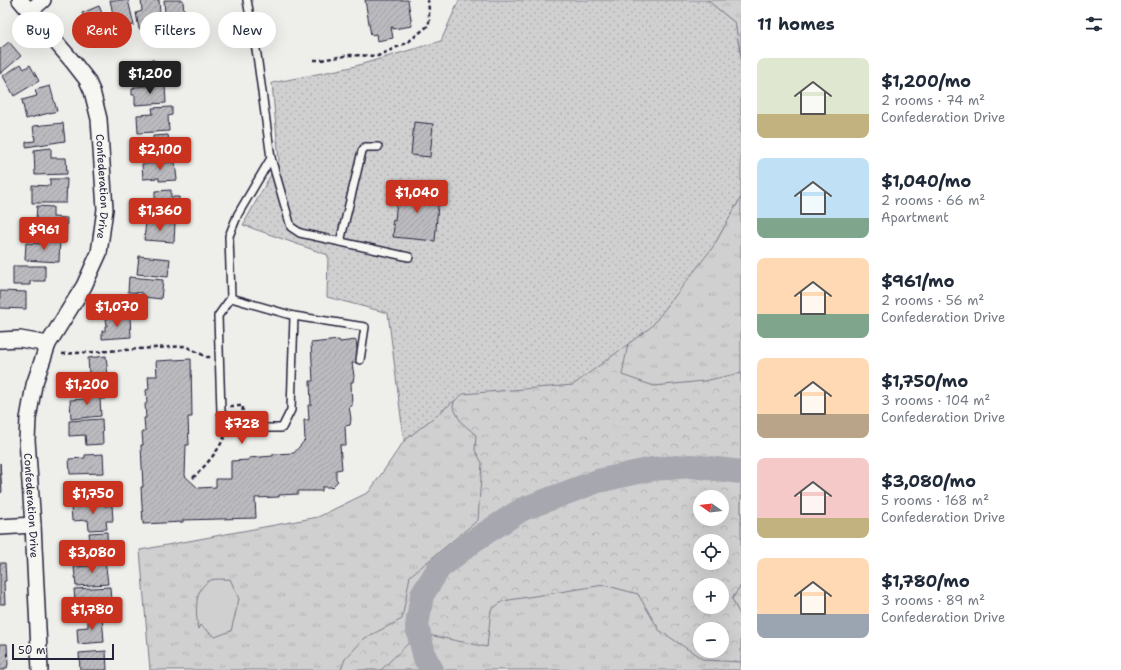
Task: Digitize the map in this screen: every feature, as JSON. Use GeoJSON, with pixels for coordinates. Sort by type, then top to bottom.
{"type":"FeatureCollection","features":[{"type":"Feature","properties":{"kind":"street"},"geometry":{"type":"LineString","coordinates":[[25,5],[44,0]]}},
{"type":"Feature","properties":{"kind":"street","name":"Confederation Drive"},"geometry":{"type":"LineString","coordinates":[[25,5],[87,80],[92,91],[99,119],[105,209],[99,253],[92,272],[48,344],[34,385],[28,420],[27,440],[40,670]]}},
{"type":"Feature","properties":{"kind":"street"},"geometry":{"type":"LineString","coordinates":[[0,340],[20,339],[48,344]]}},
{"type":"Feature","properties":{"kind":"street"},"geometry":{"type":"LineString","coordinates":[[0,527],[33,525]]}},
{"type":"Feature","properties":{"kind":"lane"},"geometry":{"type":"LineString","coordinates":[[247,0],[257,55],[271,158],[291,227],[300,233],[409,257]]}},
{"type":"Feature","properties":{"kind":"lane"},"geometry":{"type":"LineString","coordinates":[[340,242],[362,151],[365,147],[378,147]]}},
{"type":"Feature","properties":{"kind":"lane"},"geometry":{"type":"LineString","coordinates":[[271,158],[238,214],[229,236],[231,298],[218,316],[221,412],[230,424],[236,428],[282,428],[291,410],[294,316]]}},
{"type":"Feature","properties":{"kind":"lane"},"geometry":{"type":"LineString","coordinates":[[231,298],[294,316],[365,327],[360,360]]}},
{"type":"Feature","properties":{"kind":"path"},"geometry":{"type":"LineString","coordinates":[[314,60],[350,55],[378,56],[408,42],[429,25],[428,0]]}},
{"type":"Feature","properties":{"kind":"path"},"geometry":{"type":"LineString","coordinates":[[62,354],[185,346],[207,357],[219,356]]}},
{"type":"Feature","properties":{"kind":"path"},"geometry":{"type":"LineString","coordinates":[[193,478],[208,463],[223,440],[230,424]]}},
{"type":"Feature","properties":{"kind":"green space"},"geometry":{"type":"Polygon","coordinates":[[[459,0],[707,0],[735,23],[741,58],[741,197],[713,247],[651,327],[573,385],[463,394],[404,441],[388,313],[327,297],[328,255],[243,225],[279,160],[272,83],[352,67],[441,41],[459,0]]]}},
{"type":"Feature","properties":{"kind":"green space"},"geometry":{"type":"Polygon","coordinates":[[[707,0],[741,0],[741,58],[735,23],[707,0]]]}},
{"type":"Feature","properties":{"kind":"green space"},"geometry":{"type":"Polygon","coordinates":[[[741,197],[741,670],[150,670],[140,550],[318,517],[369,492],[404,441],[462,394],[713,247],[741,197]]]}},
{"type":"Feature","properties":{"kind":"green space"},"geometry":{"type":"Polygon","coordinates":[[[641,275],[622,375],[654,386],[704,381],[741,373],[741,585],[732,599],[741,617],[741,662],[704,660],[701,658],[729,658],[729,622],[693,622],[693,653],[659,630],[638,594],[604,585],[503,601],[491,610],[487,647],[419,633],[381,670],[341,670],[345,659],[365,638],[402,619],[410,576],[478,520],[482,463],[475,450],[476,435],[461,422],[453,407],[457,387],[641,275]]]}},
{"type":"Feature","properties":{"kind":"green space"},"geometry":{"type":"Polygon","coordinates":[[[230,579],[239,599],[231,631],[215,637],[200,625],[198,629],[196,609],[198,595],[205,584],[211,580],[230,579]]]}},
{"type":"Feature","properties":{"kind":"building"},"geometry":{"type":"Polygon","coordinates":[[[110,0],[128,0],[131,12],[112,12],[110,0]]]}},
{"type":"Feature","properties":{"kind":"building"},"geometry":{"type":"Polygon","coordinates":[[[141,0],[159,0],[160,12],[140,12],[139,29],[136,13],[142,11],[141,0]]]}},
{"type":"Feature","properties":{"kind":"building"},"geometry":{"type":"Polygon","coordinates":[[[164,0],[183,0],[184,12],[165,12],[164,0]]]}},
{"type":"Feature","properties":{"kind":"building"},"geometry":{"type":"Polygon","coordinates":[[[365,0],[408,0],[412,26],[393,29],[393,27],[391,27],[393,38],[377,41],[376,34],[371,35],[365,0]]]}},
{"type":"Feature","properties":{"kind":"building"},"geometry":{"type":"Polygon","coordinates":[[[99,6],[101,12],[84,12],[99,6]]]}},
{"type":"Feature","properties":{"kind":"building"},"geometry":{"type":"Polygon","coordinates":[[[9,42],[12,48],[14,48],[21,56],[0,74],[0,49],[9,42]]]}},
{"type":"Feature","properties":{"kind":"building"},"geometry":{"type":"Polygon","coordinates":[[[154,60],[155,78],[125,80],[124,62],[154,60]]]}},
{"type":"Feature","properties":{"kind":"building"},"geometry":{"type":"Polygon","coordinates":[[[21,64],[24,69],[30,65],[39,81],[14,96],[3,76],[21,64]]]}},
{"type":"Feature","properties":{"kind":"building"},"geometry":{"type":"Polygon","coordinates":[[[165,85],[166,103],[135,105],[135,95],[132,95],[132,89],[134,89],[134,87],[165,85]]]}},
{"type":"Feature","properties":{"kind":"building"},"geometry":{"type":"Polygon","coordinates":[[[50,86],[57,111],[26,119],[22,100],[37,96],[35,90],[50,86]]]}},
{"type":"Feature","properties":{"kind":"building"},"geometry":{"type":"Polygon","coordinates":[[[172,107],[172,115],[168,116],[169,131],[138,133],[137,115],[153,114],[152,108],[172,107]]]}},
{"type":"Feature","properties":{"kind":"building"},"geometry":{"type":"Polygon","coordinates":[[[414,122],[433,124],[430,157],[411,155],[414,122]]]}},
{"type":"Feature","properties":{"kind":"building"},"geometry":{"type":"Polygon","coordinates":[[[63,123],[65,141],[26,147],[26,142],[35,141],[33,126],[63,123]]]}},
{"type":"Feature","properties":{"kind":"building"},"geometry":{"type":"Polygon","coordinates":[[[168,135],[170,141],[171,159],[140,161],[139,143],[153,142],[153,136],[168,135]]]}},
{"type":"Feature","properties":{"kind":"building"},"geometry":{"type":"Polygon","coordinates":[[[51,148],[51,158],[66,158],[67,174],[35,175],[34,150],[51,148]]]}},
{"type":"Feature","properties":{"kind":"building"},"geometry":{"type":"Polygon","coordinates":[[[175,162],[177,180],[159,181],[159,178],[143,179],[142,164],[175,162]]]}},
{"type":"Feature","properties":{"kind":"building"},"geometry":{"type":"Polygon","coordinates":[[[50,179],[67,179],[66,203],[32,203],[32,185],[50,186],[50,179]]]}},
{"type":"Feature","properties":{"kind":"building"},"geometry":{"type":"Polygon","coordinates":[[[398,188],[428,193],[428,189],[442,190],[440,206],[438,205],[435,241],[393,237],[394,225],[392,225],[393,220],[395,221],[397,199],[395,199],[395,195],[397,196],[398,188]]]}},
{"type":"Feature","properties":{"kind":"building"},"geometry":{"type":"Polygon","coordinates":[[[171,190],[171,197],[179,197],[179,216],[145,217],[144,202],[154,201],[155,191],[171,190]]]}},
{"type":"Feature","properties":{"kind":"building"},"geometry":{"type":"Polygon","coordinates":[[[37,206],[53,207],[53,217],[67,218],[66,234],[35,232],[37,206]]]}},
{"type":"Feature","properties":{"kind":"building"},"geometry":{"type":"Polygon","coordinates":[[[146,222],[175,224],[174,242],[144,240],[146,222]]]}},
{"type":"Feature","properties":{"kind":"building"},"geometry":{"type":"Polygon","coordinates":[[[45,237],[60,238],[59,262],[25,260],[26,243],[44,244],[45,237]]]}},
{"type":"Feature","properties":{"kind":"building"},"geometry":{"type":"Polygon","coordinates":[[[139,256],[170,259],[168,277],[137,274],[139,256]]]}},
{"type":"Feature","properties":{"kind":"building"},"geometry":{"type":"Polygon","coordinates":[[[13,266],[45,266],[45,281],[30,281],[30,285],[13,285],[13,266]]]}},
{"type":"Feature","properties":{"kind":"building"},"geometry":{"type":"Polygon","coordinates":[[[129,277],[163,280],[161,299],[143,297],[143,293],[128,292],[129,277]]]}},
{"type":"Feature","properties":{"kind":"building"},"geometry":{"type":"Polygon","coordinates":[[[0,291],[26,292],[26,309],[0,308],[0,291]]]}},
{"type":"Feature","properties":{"kind":"building"},"geometry":{"type":"Polygon","coordinates":[[[130,316],[131,337],[102,339],[102,331],[105,331],[105,326],[107,326],[106,318],[130,316]]]}},
{"type":"Feature","properties":{"kind":"building"},"geometry":{"type":"Polygon","coordinates":[[[339,340],[340,342],[356,340],[358,356],[357,363],[352,363],[354,376],[353,382],[351,382],[352,406],[349,406],[351,419],[350,425],[345,426],[346,445],[340,445],[342,469],[336,470],[336,479],[338,481],[331,488],[322,487],[322,491],[298,491],[298,494],[279,495],[279,497],[255,498],[256,518],[183,520],[183,522],[143,524],[141,487],[143,487],[141,445],[143,445],[142,432],[145,431],[145,404],[147,403],[146,390],[149,389],[148,376],[157,376],[156,361],[191,359],[192,417],[188,417],[189,445],[186,445],[185,476],[198,488],[216,487],[216,479],[231,479],[231,461],[273,456],[273,454],[294,453],[305,440],[304,420],[309,420],[308,405],[311,405],[310,381],[313,381],[311,343],[339,340]]]}},
{"type":"Feature","properties":{"kind":"building"},"geometry":{"type":"Polygon","coordinates":[[[106,356],[109,387],[74,389],[74,374],[89,373],[88,358],[106,356]]]}},
{"type":"Feature","properties":{"kind":"building"},"geometry":{"type":"Polygon","coordinates":[[[105,391],[105,399],[100,399],[101,416],[71,419],[70,400],[86,399],[85,393],[105,391]]]}},
{"type":"Feature","properties":{"kind":"building"},"geometry":{"type":"Polygon","coordinates":[[[102,419],[103,444],[86,445],[85,435],[69,436],[69,421],[102,419]]]}},
{"type":"Feature","properties":{"kind":"building"},"geometry":{"type":"Polygon","coordinates":[[[103,454],[104,473],[70,474],[69,459],[85,458],[85,455],[103,454]]]}},
{"type":"Feature","properties":{"kind":"building"},"geometry":{"type":"Polygon","coordinates":[[[0,463],[2,492],[0,493],[0,463]]]}},
{"type":"Feature","properties":{"kind":"building"},"geometry":{"type":"Polygon","coordinates":[[[102,483],[103,501],[72,502],[72,484],[102,483]]]}},
{"type":"Feature","properties":{"kind":"building"},"geometry":{"type":"Polygon","coordinates":[[[105,504],[105,506],[112,505],[113,521],[106,521],[107,529],[89,530],[88,520],[72,521],[71,506],[105,504]]]}},
{"type":"Feature","properties":{"kind":"building"},"geometry":{"type":"Polygon","coordinates":[[[107,532],[108,556],[74,558],[73,543],[90,542],[89,533],[107,532]]]}},
{"type":"Feature","properties":{"kind":"building"},"geometry":{"type":"Polygon","coordinates":[[[105,559],[108,584],[76,586],[74,567],[90,566],[89,560],[105,559]]]}},
{"type":"Feature","properties":{"kind":"building"},"geometry":{"type":"Polygon","coordinates":[[[0,563],[5,563],[5,604],[0,604],[0,563]]]}},
{"type":"Feature","properties":{"kind":"building"},"geometry":{"type":"Polygon","coordinates":[[[110,587],[111,603],[96,607],[96,613],[76,614],[74,589],[110,587]]]}},
{"type":"Feature","properties":{"kind":"building"},"geometry":{"type":"Polygon","coordinates":[[[88,616],[102,616],[104,642],[78,644],[77,628],[88,627],[88,616]]]}},
{"type":"Feature","properties":{"kind":"building"},"geometry":{"type":"Polygon","coordinates":[[[0,644],[7,644],[8,664],[5,670],[0,670],[0,644]]]}},
{"type":"Feature","properties":{"kind":"building"},"geometry":{"type":"Polygon","coordinates":[[[106,651],[107,670],[80,670],[79,653],[106,651]]]}},
{"type":"Feature","properties":{"kind":"waterway"},"geometry":{"type":"LineString","coordinates":[[432,670],[425,658],[417,626],[422,595],[439,568],[473,541],[523,509],[598,481],[652,469],[692,466],[741,472]]}}]}
